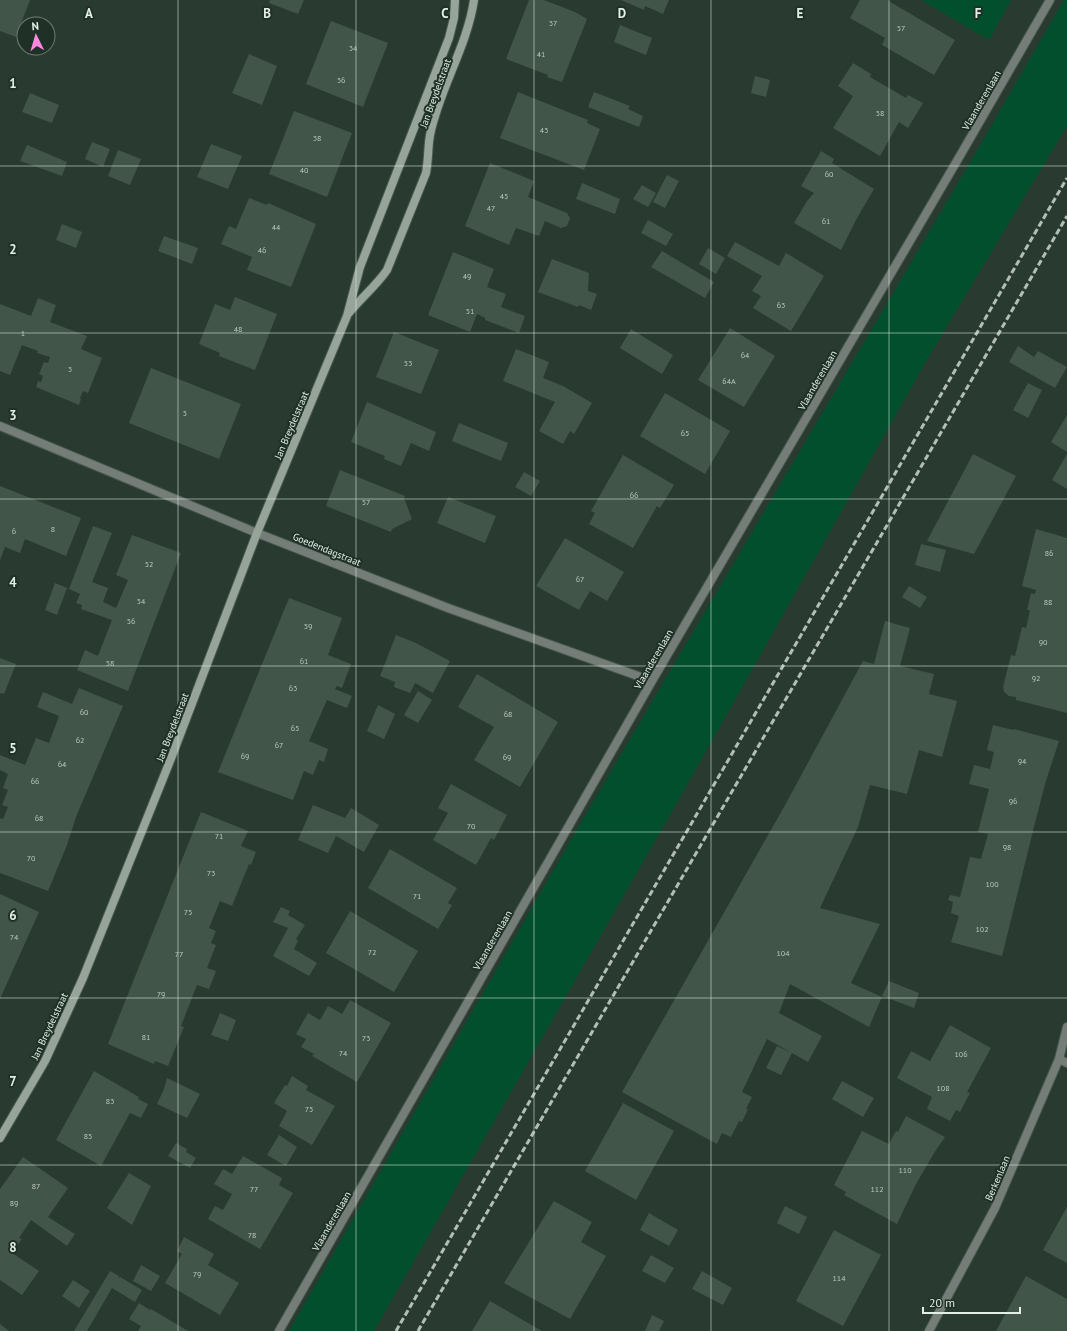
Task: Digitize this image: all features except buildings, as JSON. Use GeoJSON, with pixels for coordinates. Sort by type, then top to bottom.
{"type":"FeatureCollection","features":[{"type":"Feature","properties":{"kind":"street","name":"Jan Breydelstraat"},"geometry":{"type":"LineString","coordinates":[[0,1138],[44,1061],[83,978],[172,756],[257,532],[347,316],[360,267],[449,38],[454,18],[454,0]]}},
{"type":"Feature","properties":{"kind":"street","name":"Jan Breydelstraat"},"geometry":{"type":"LineString","coordinates":[[347,316],[357,303],[379,282],[390,263],[426,172],[432,126],[467,35],[474,0]]}},
{"type":"Feature","properties":{"kind":"street","name":"Vlaanderenlaan"},"geometry":{"type":"LineString","coordinates":[[279,1331],[652,681],[1050,0]]}},
{"type":"Feature","properties":{"kind":"street","name":"Goedendagstraat"},"geometry":{"type":"LineString","coordinates":[[0,426],[257,532],[448,608],[652,681]]}},
{"type":"Feature","properties":{"kind":"street","name":"Berkenlaan"},"geometry":{"type":"LineString","coordinates":[[929,1331],[995,1208],[1059,1059],[1067,1027]]}},
{"type":"Feature","properties":{"kind":"street"},"geometry":{"type":"LineString","coordinates":[[1059,1059],[1067,1063]]}},
{"type":"Feature","properties":{"kind":"green space"},"geometry":{"type":"Polygon","coordinates":[[[921,0],[1011,0],[989,40],[921,0]]]}},
{"type":"Feature","properties":{"kind":"green space"},"geometry":{"type":"Polygon","coordinates":[[[1064,0],[1067,0],[1067,126],[928,358],[674,808],[374,1331],[289,1331],[580,824],[972,159],[1064,0]]]}},
{"type":"Feature","properties":{"kind":"railway"},"geometry":{"type":"LineString","coordinates":[[396,1331],[1067,178]]}},
{"type":"Feature","properties":{"kind":"railway"},"geometry":{"type":"LineString","coordinates":[[418,1331],[1067,216]]}}]}
